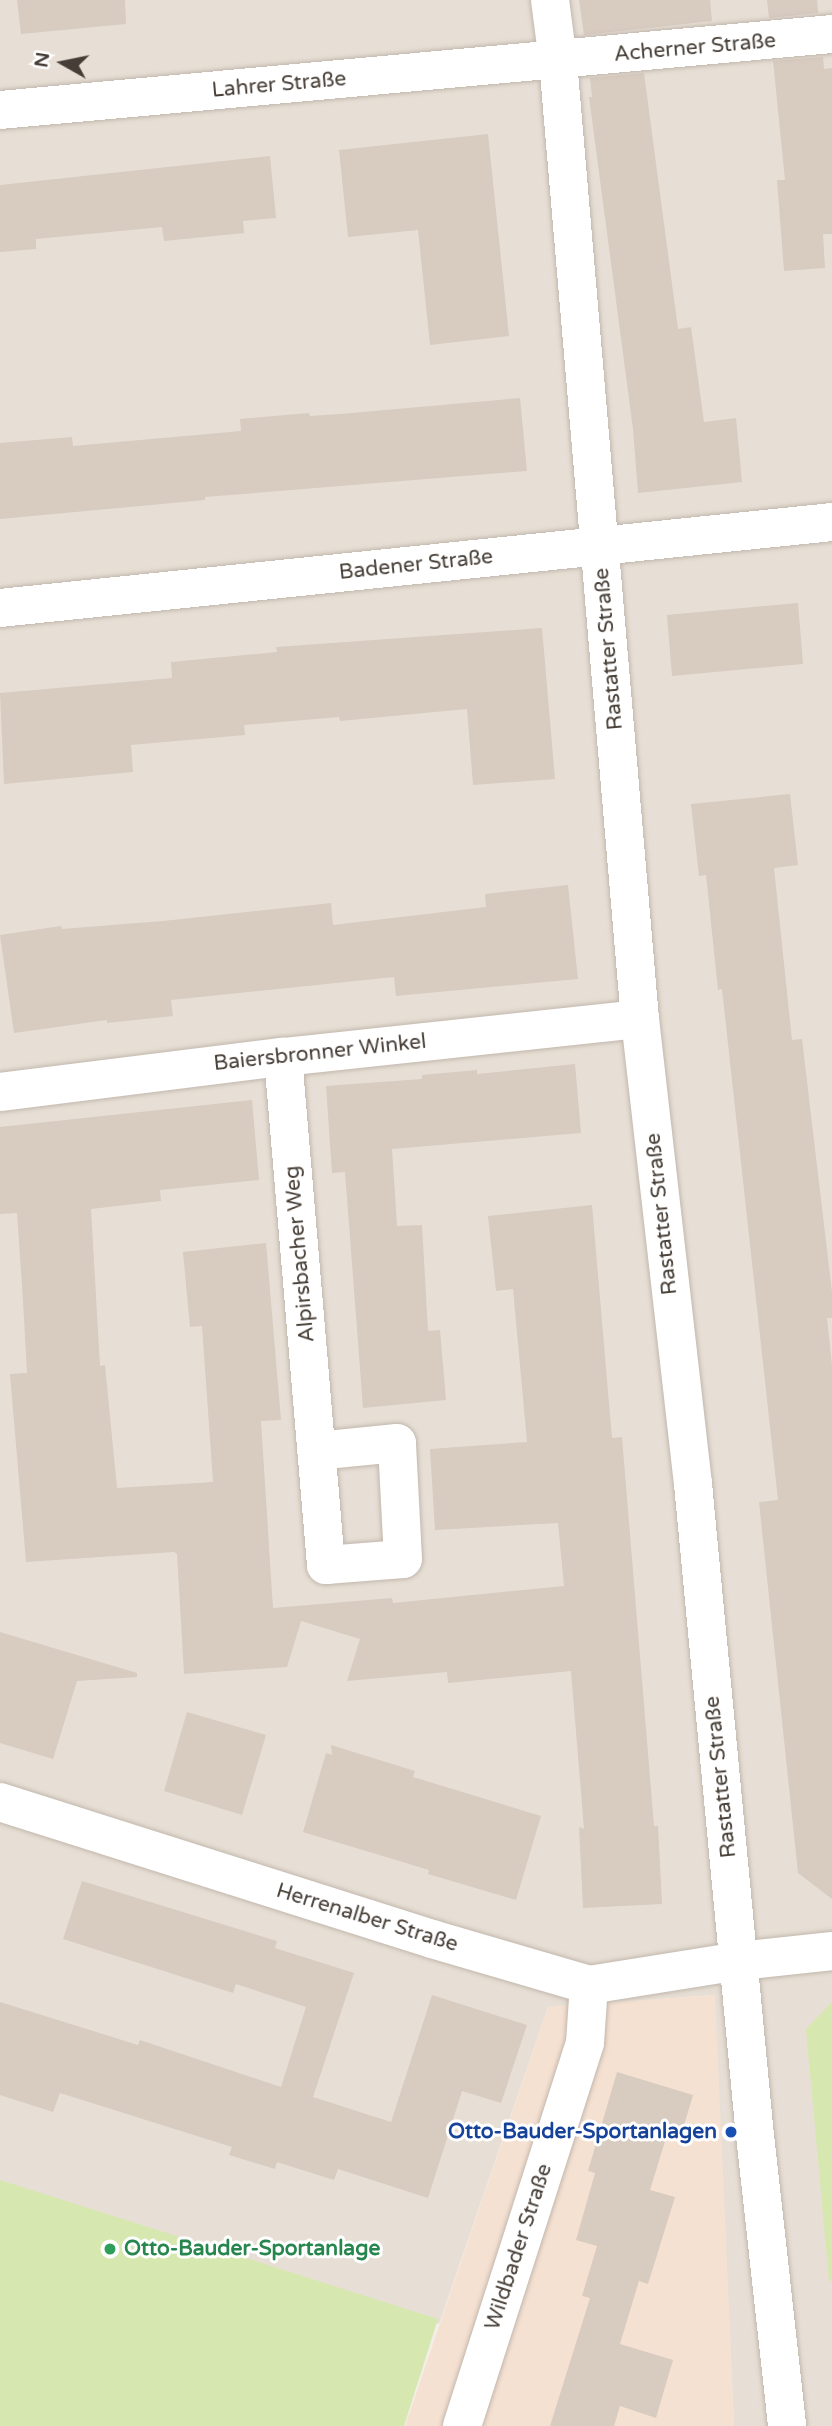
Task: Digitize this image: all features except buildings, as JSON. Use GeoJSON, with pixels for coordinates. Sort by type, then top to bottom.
{"type":"FeatureCollection","features":[{"type":"Feature","properties":{"kind":"street","name":"Rastatter Straße"},"geometry":{"type":"LineString","coordinates":[[550,0],[558,61],[640,1019],[693,1484],[787,2426]]}},
{"type":"Feature","properties":{"kind":"street","name":"Acherner Straße"},"geometry":{"type":"LineString","coordinates":[[558,61],[832,34]]}},
{"type":"Feature","properties":{"kind":"street","name":"Lahrer Straße"},"geometry":{"type":"LineString","coordinates":[[0,110],[558,61]]}},
{"type":"Feature","properties":{"kind":"street","name":"Badener Straße"},"geometry":{"type":"LineString","coordinates":[[0,608],[832,522]]}},
{"type":"Feature","properties":{"kind":"street","name":"Baiersbronner Winkel"},"geometry":{"type":"LineString","coordinates":[[0,1091],[283,1056],[640,1019]]}},
{"type":"Feature","properties":{"kind":"street","name":"Alpirsbacher Weg"},"geometry":{"type":"LineString","coordinates":[[283,1056],[317,1451]]}},
{"type":"Feature","properties":{"kind":"street","name":"Herrenalber Straße"},"geometry":{"type":"LineString","coordinates":[[0,1802],[432,1939],[589,1985],[739,1961],[832,1951]]}},
{"type":"Feature","properties":{"kind":"street","name":"Wildbader Straße"},"geometry":{"type":"LineString","coordinates":[[461,2426],[585,2043],[589,1985]]}},
{"type":"Feature","properties":{"kind":"shaded area"},"geometry":{"type":"Polygon","coordinates":[[[0,0],[832,0],[832,2426],[734,2426],[714,1995],[548,2007],[439,2324],[0,2193],[0,0]]]}},
{"type":"Feature","properties":{"kind":"shaded area"},"geometry":{"type":"Polygon","coordinates":[[[715,1995],[734,2426],[405,2426],[548,2007],[715,1995]]]}},
{"type":"Feature","properties":{"kind":"green space"},"geometry":{"type":"Polygon","coordinates":[[[832,2002],[832,2281],[829,2281],[806,2029],[832,2002]]]}},
{"type":"Feature","properties":{"kind":"green space","name":"Otto-Bauder-Sportanlage"},"geometry":{"type":"Polygon","coordinates":[[[0,2180],[438,2319],[404,2426],[0,2426],[0,2180]]]}},
{"type":"Feature","properties":{"kind":"place","name":"Otto-Bauder-Sportanlagen"},"geometry":{"type":"Point","coordinates":[731,2132]}},
{"type":"Feature","properties":{"kind":"place","name":"Otto-Bauder-Sportanlage"},"geometry":{"type":"Point","coordinates":[110,2249]}}]}
